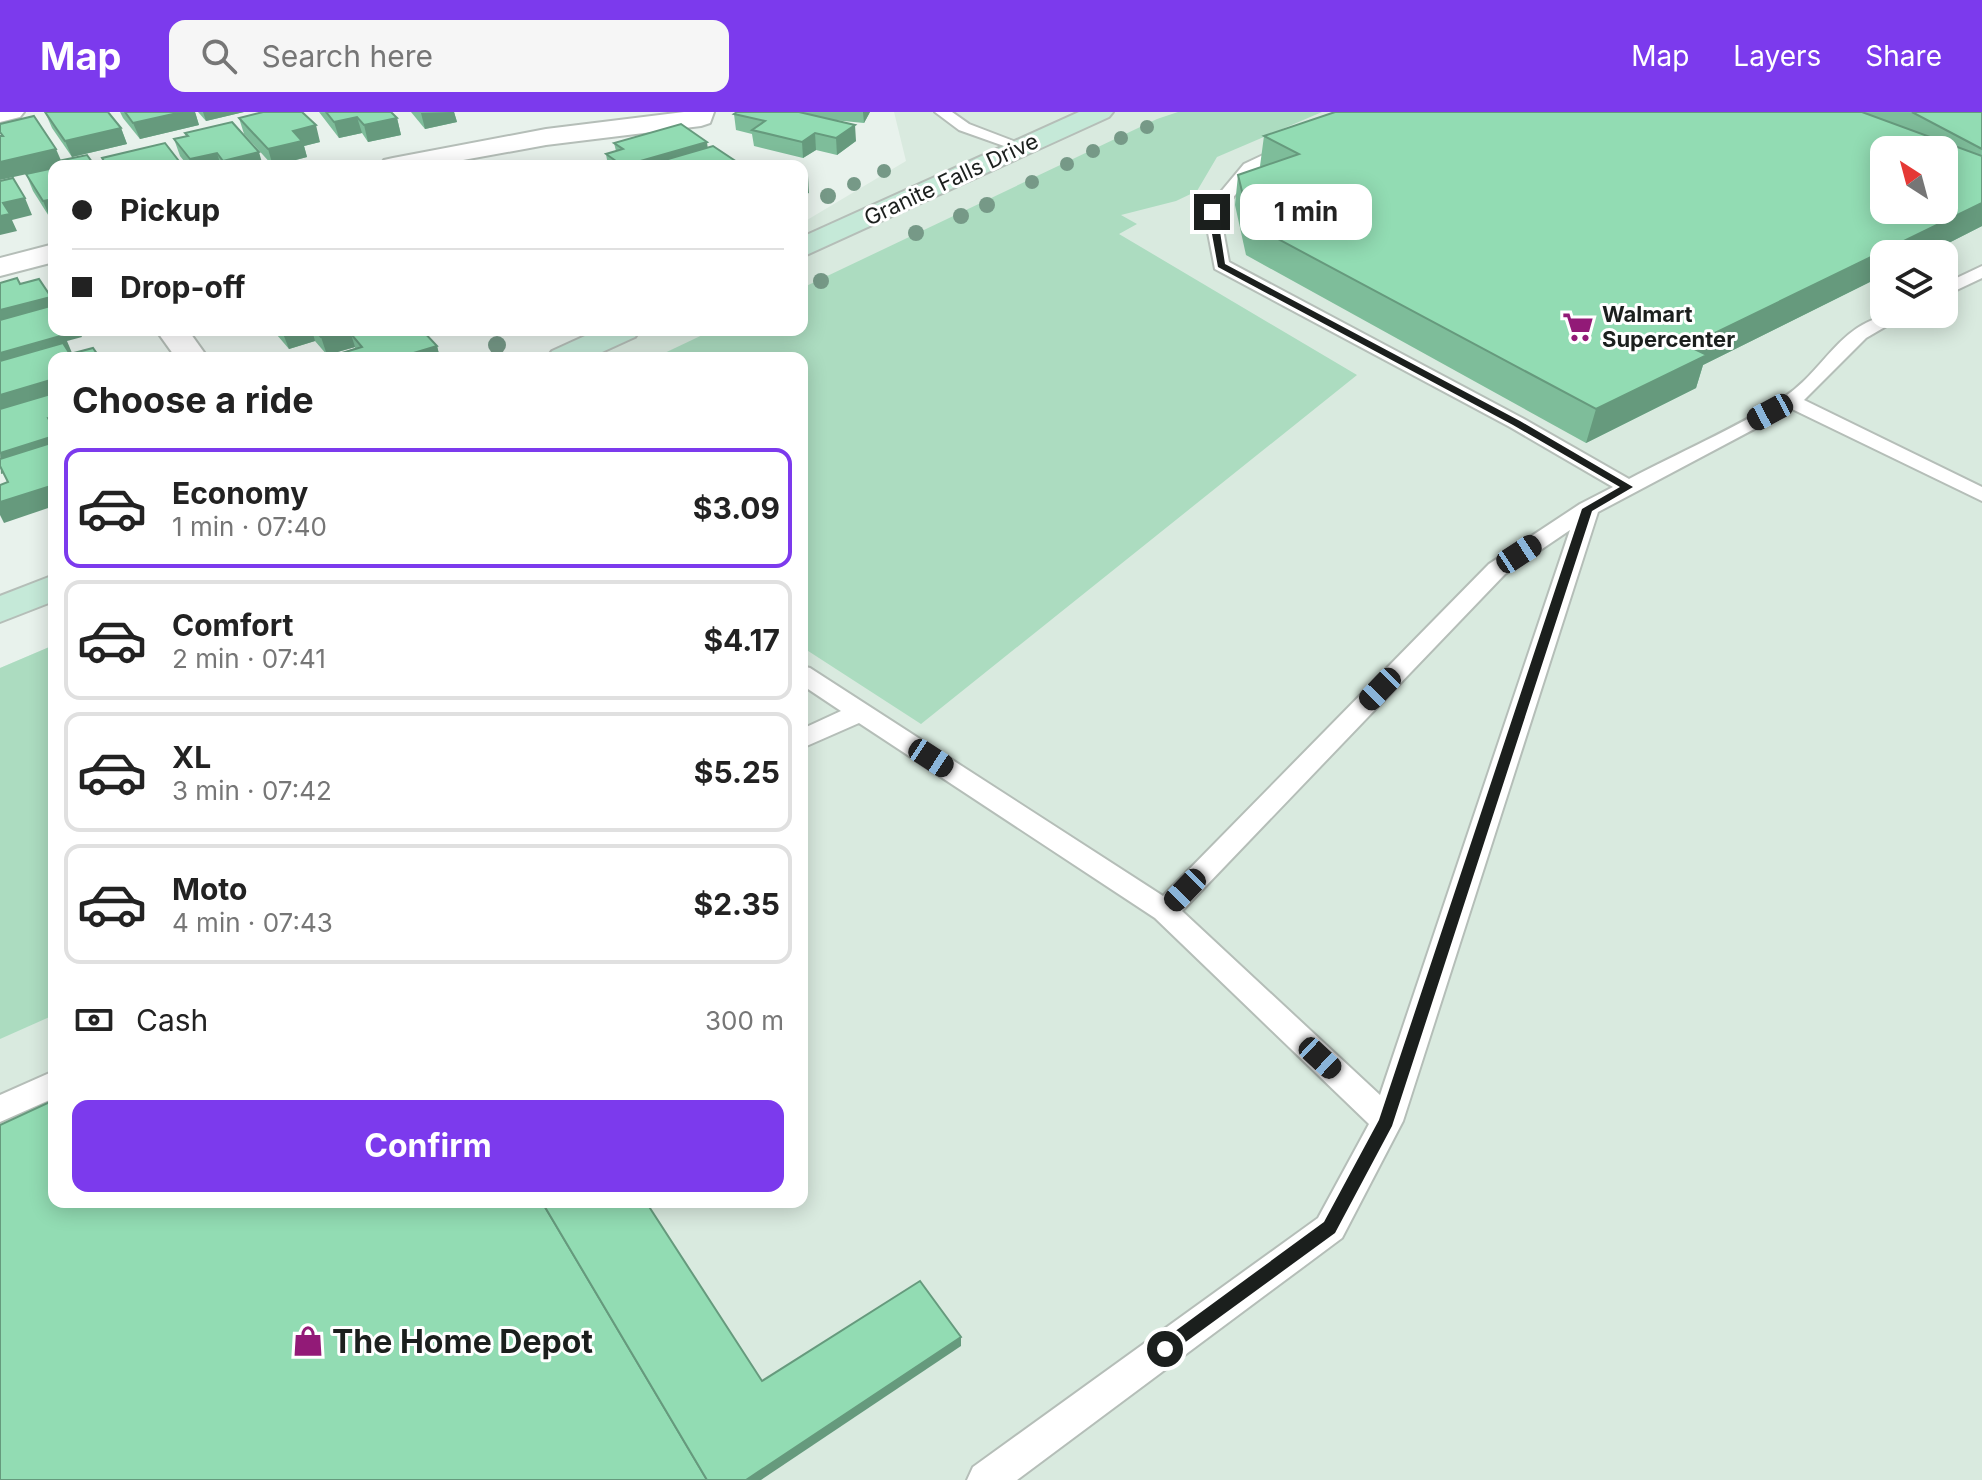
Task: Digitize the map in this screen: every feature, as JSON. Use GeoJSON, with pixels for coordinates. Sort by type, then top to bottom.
{"type":"FeatureCollection","features":[{"type":"Feature","properties":{"kind":"street"},"geometry":{"type":"LineString","coordinates":[[0,114],[11,112]]}},
{"type":"Feature","properties":{"kind":"street","name":"Granite Falls Drive"},"geometry":{"type":"LineString","coordinates":[[808,245],[1100,112]]}},
{"type":"Feature","properties":{"kind":"street"},"geometry":{"type":"LineString","coordinates":[[420,160],[501,142],[701,115]]}},
{"type":"Feature","properties":{"kind":"street"},"geometry":{"type":"LineString","coordinates":[[501,142],[522,160]]}},
{"type":"Feature","properties":{"kind":"street"},"geometry":{"type":"LineString","coordinates":[[0,267],[48,255]]}},
{"type":"Feature","properties":{"kind":"street"},"geometry":{"type":"LineString","coordinates":[[576,352],[611,336]]}},
{"type":"Feature","properties":{"kind":"street"},"geometry":{"type":"LineString","coordinates":[[0,610],[48,590]]}},
{"type":"Feature","properties":{"kind":"lane"},"geometry":{"type":"LineString","coordinates":[[942,112],[964,127],[1021,147]]}},
{"type":"Feature","properties":{"kind":"lane"},"geometry":{"type":"LineString","coordinates":[[1307,139],[1250,167],[1212,212],[1221,265],[1517,423],[1628,487]]}},
{"type":"Feature","properties":{"kind":"lane"},"geometry":{"type":"LineString","coordinates":[[1958,284],[1982,271]]}},
{"type":"Feature","properties":{"kind":"lane"},"geometry":{"type":"LineString","coordinates":[[1165,911],[1497,569],[1588,509],[1792,401],[1859,334],[1871,328]]}},
{"type":"Feature","properties":{"kind":"lane"},"geometry":{"type":"LineString","coordinates":[[1792,401],[1982,495]]}},
{"type":"Feature","properties":{"kind":"lane"},"geometry":{"type":"LineString","coordinates":[[986,1480],[1330,1228],[1387,1121],[1588,509]]}},
{"type":"Feature","properties":{"kind":"lane"},"geometry":{"type":"LineString","coordinates":[[808,678],[1165,911],[1387,1121]]}},
{"type":"Feature","properties":{"kind":"lane"},"geometry":{"type":"LineString","coordinates":[[808,736],[860,712]]}},
{"type":"Feature","properties":{"kind":"lane"},"geometry":{"type":"LineString","coordinates":[[0,1109],[48,1087]]}},
{"type":"Feature","properties":{"kind":"shaded area"},"geometry":{"type":"Polygon","coordinates":[[[894,112],[1982,112],[1982,1480],[0,1480],[0,668],[48,648],[48,1208],[808,1208],[808,352],[589,352],[616,336],[808,336],[808,219],[906,161],[894,112]]]}},
{"type":"Feature","properties":{"kind":"green space"},"geometry":{"type":"Polygon","coordinates":[[[1178,112],[1322,112],[1217,157],[1197,191],[1176,201],[1121,215],[1137,224],[1119,234],[1357,375],[921,724],[808,651],[808,352],[667,352],[700,336],[808,336],[808,285],[1157,119],[1178,112]]]}},
{"type":"Feature","properties":{"kind":"green space"},"geometry":{"type":"Polygon","coordinates":[[[48,648],[48,1018],[0,1039],[0,668],[48,648]]]}},
{"type":"Feature","properties":{"kind":"building"},"geometry":{"type":"Polygon","coordinates":[[[45,112],[108,112],[121,128],[65,141],[45,112]]]}},
{"type":"Feature","properties":{"kind":"building"},"geometry":{"type":"Polygon","coordinates":[[[125,112],[182,112],[133,123],[125,112]]]}},
{"type":"Feature","properties":{"kind":"building"},"geometry":{"type":"Polygon","coordinates":[[[263,112],[302,112],[316,125],[293,131],[302,141],[268,149],[239,118],[263,112]]]}},
{"type":"Feature","properties":{"kind":"building"},"geometry":{"type":"Polygon","coordinates":[[[326,112],[391,112],[397,118],[364,125],[357,117],[334,122],[326,112]]]}},
{"type":"Feature","properties":{"kind":"building"},"geometry":{"type":"Polygon","coordinates":[[[799,112],[855,125],[836,138],[815,133],[802,142],[752,130],[765,121],[734,114],[799,112]]]}},
{"type":"Feature","properties":{"kind":"building","name":"Walmart Supercenter"},"geometry":{"type":"Polygon","coordinates":[[[1335,112],[1862,112],[1927,136],[1870,136],[1870,224],[1939,224],[1906,240],[1870,240],[1870,257],[1688,346],[1707,355],[1596,409],[1250,224],[1238,175],[1299,154],[1264,136],[1335,112]]]}},
{"type":"Feature","properties":{"kind":"building"},"geometry":{"type":"Polygon","coordinates":[[[1912,112],[1982,112],[1982,149],[1912,112]]]}},
{"type":"Feature","properties":{"kind":"building"},"geometry":{"type":"Polygon","coordinates":[[[34,116],[56,149],[0,162],[0,136],[3,136],[0,124],[34,116]]]}},
{"type":"Feature","properties":{"kind":"building"},"geometry":{"type":"Polygon","coordinates":[[[232,122],[259,152],[227,160],[222,160],[217,153],[190,159],[174,139],[188,136],[185,133],[232,122]]]}},
{"type":"Feature","properties":{"kind":"building"},"geometry":{"type":"Polygon","coordinates":[[[681,124],[707,142],[644,160],[614,160],[606,154],[623,149],[614,143],[681,124]]]}},
{"type":"Feature","properties":{"kind":"building"},"geometry":{"type":"Polygon","coordinates":[[[165,143],[178,160],[103,160],[165,143]]]}},
{"type":"Feature","properties":{"kind":"building"},"geometry":{"type":"Polygon","coordinates":[[[713,146],[734,160],[665,160],[713,146]]]}},
{"type":"Feature","properties":{"kind":"building","name":"Walmart Supercenter"},"geometry":{"type":"Polygon","coordinates":[[[1958,147],[1982,156],[1982,203],[1958,215],[1958,147]]]}},
{"type":"Feature","properties":{"kind":"building"},"geometry":{"type":"Polygon","coordinates":[[[87,155],[91,160],[63,160],[87,155]]]}},
{"type":"Feature","properties":{"kind":"building"},"geometry":{"type":"Polygon","coordinates":[[[48,169],[48,200],[43,201],[26,174],[48,169]]]}},
{"type":"Feature","properties":{"kind":"building"},"geometry":{"type":"Polygon","coordinates":[[[13,178],[25,198],[3,203],[10,214],[0,216],[0,181],[13,178]]]}},
{"type":"Feature","properties":{"kind":"building"},"geometry":{"type":"Polygon","coordinates":[[[17,278],[20,284],[39,279],[48,298],[0,310],[0,283],[17,278]]]}},
{"type":"Feature","properties":{"kind":"building"},"geometry":{"type":"Polygon","coordinates":[[[48,307],[48,336],[60,336],[0,353],[0,320],[48,307]]]}},
{"type":"Feature","properties":{"kind":"building"},"geometry":{"type":"Polygon","coordinates":[[[353,336],[428,336],[437,346],[417,352],[345,352],[362,347],[353,336]]]}},
{"type":"Feature","properties":{"kind":"building"},"geometry":{"type":"Polygon","coordinates":[[[63,343],[69,352],[48,352],[48,381],[0,395],[0,361],[63,343]]]}},
{"type":"Feature","properties":{"kind":"building"},"geometry":{"type":"Polygon","coordinates":[[[48,395],[48,438],[0,453],[0,409],[48,395]]]}},
{"type":"Feature","properties":{"kind":"building"},"geometry":{"type":"Polygon","coordinates":[[[48,444],[48,487],[0,502],[0,485],[8,482],[0,459],[48,444]]]}},
{"type":"Feature","properties":{"kind":"building","name":"The Home Depot"},"geometry":{"type":"Polygon","coordinates":[[[48,1103],[48,1208],[546,1208],[707,1480],[0,1480],[0,1125],[48,1103]]]}},
{"type":"Feature","properties":{"kind":"building"},"geometry":{"type":"Polygon","coordinates":[[[546,1208],[650,1208],[762,1381],[920,1281],[961,1337],[746,1480],[707,1480],[546,1208]]]}},
{"type":"Feature","properties":{"kind":"place","name":"Walmart Supercenter"},"geometry":{"type":"Point","coordinates":[1578,327]}},
{"type":"Feature","properties":{"kind":"place","name":"The Home Depot"},"geometry":{"type":"Point","coordinates":[308,1341]}},
{"type":"Feature","properties":{"kind":"route"},"geometry":{"type":"LineString","coordinates":[[1165,1349],[1330,1228],[1373,1148],[1387,1121],[1588,509],[1628,487],[1517,423],[1221,265],[1212,212]]}}]}
